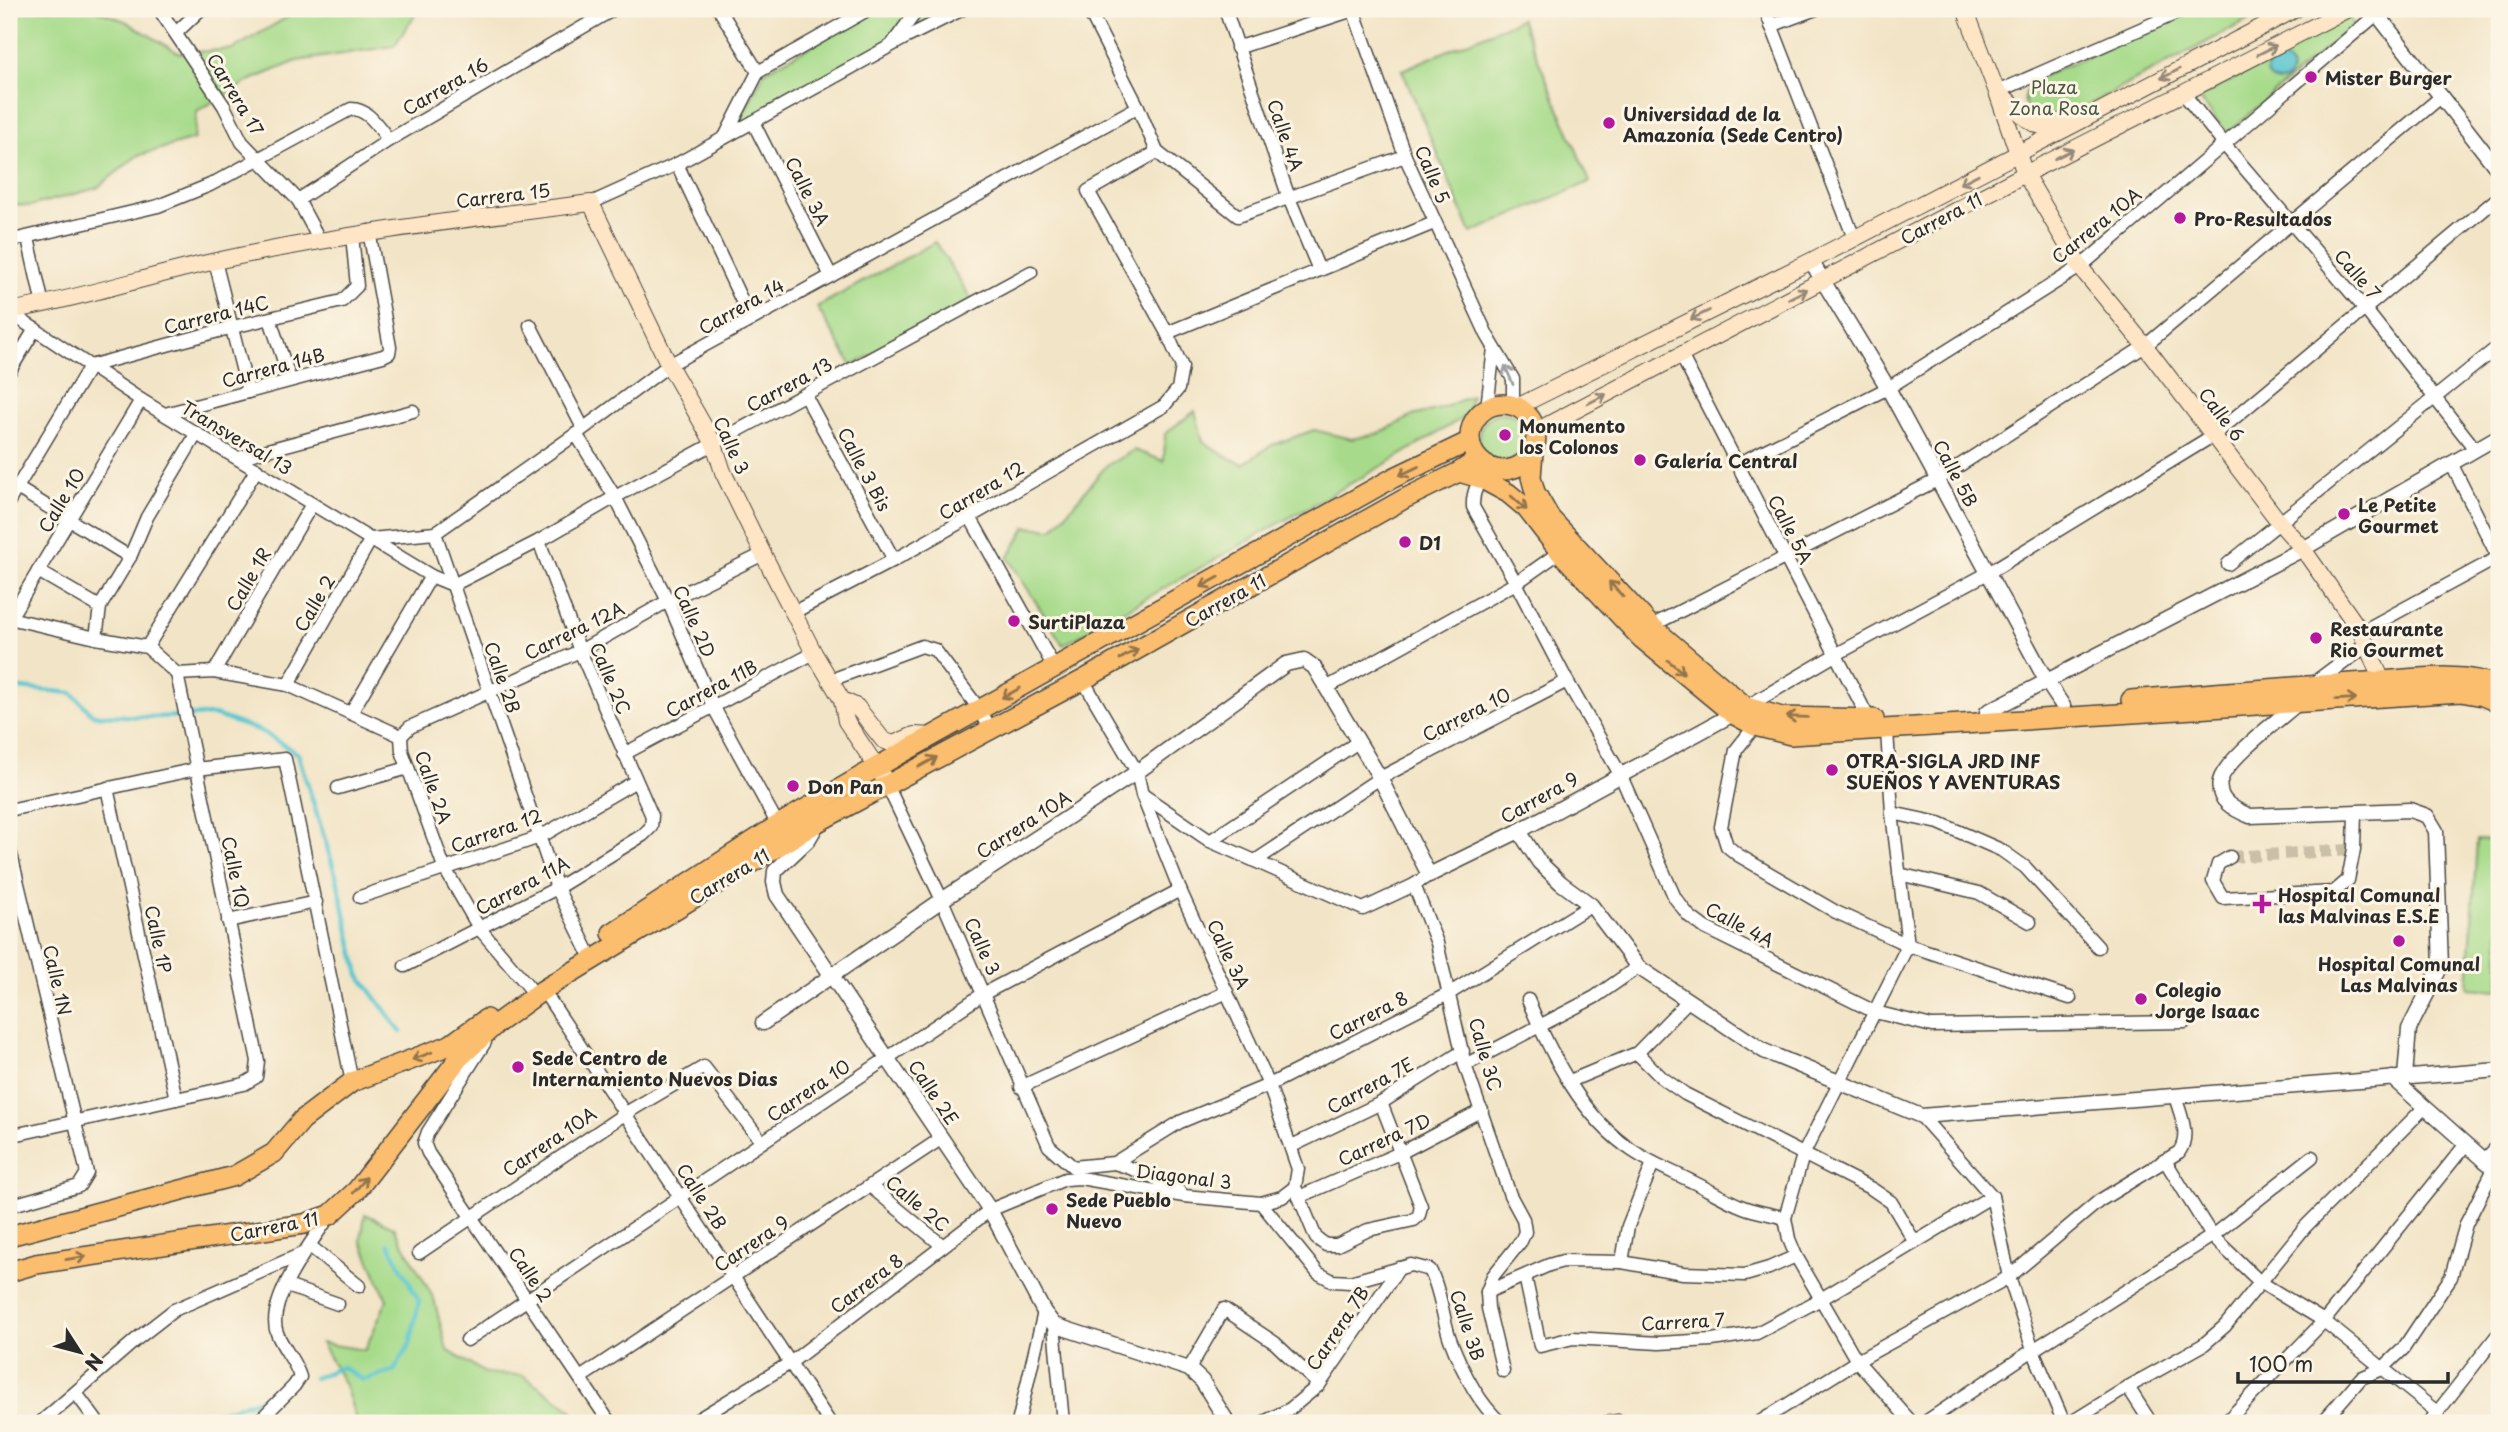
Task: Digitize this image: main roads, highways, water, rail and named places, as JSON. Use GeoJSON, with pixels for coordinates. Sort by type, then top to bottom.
{"type":"FeatureCollection","features":[{"type":"Feature","properties":{"kind":"main road","name":"Calle 6"},"geometry":{"type":"LineString","coordinates":[[1965,9],[2025,174],[2080,267],[2303,549],[2364,639],[2382,681]]}},
{"type":"Feature","properties":{"kind":"main road","name":"Carrera 11"},"geometry":{"type":"LineString","coordinates":[[1515,406],[1811,261],[2296,9]]}},
{"type":"Feature","properties":{"kind":"main road","name":"Carrera 11"},"geometry":{"type":"LineString","coordinates":[[1536,430],[2025,174],[2348,9]]}},
{"type":"Feature","properties":{"kind":"main road"},"geometry":{"type":"LineString","coordinates":[[1997,92],[2004,96],[2018,113],[2037,126],[2049,127],[2062,121],[2070,126]]}},
{"type":"Feature","properties":{"kind":"main road","name":"Carrera 15"},"geometry":{"type":"LineString","coordinates":[[9,311],[43,305],[215,261],[369,231],[591,203]]}},
{"type":"Feature","properties":{"kind":"main road","name":"Calle 3"},"geometry":{"type":"LineString","coordinates":[[591,203],[670,365],[713,444],[723,472],[762,554],[842,700],[846,721],[887,785]]}},
{"type":"Feature","properties":{"kind":"main road"},"geometry":{"type":"LineString","coordinates":[[2495,680],[2460,678],[2382,681],[2305,694],[1887,730],[1791,735],[1755,726],[1740,711],[1651,626],[1550,518],[1535,492],[1531,477],[1536,430],[1526,412],[1504,404],[1487,408],[1477,417],[1471,428],[1479,461],[1508,493],[1526,508],[1560,552],[1641,638],[1740,711],[1782,717],[1869,719],[2305,694],[2462,692],[2483,696],[2499,703]]}},
{"type":"Feature","properties":{"kind":"main road"},"geometry":{"type":"LineString","coordinates":[[1479,461],[1509,470],[1527,460],[1533,452]]}},
{"type":"Feature","properties":{"kind":"main road","name":"Carrera 11"},"geometry":{"type":"LineString","coordinates":[[9,1272],[36,1264],[304,1224],[330,1215],[357,1190],[454,1051],[587,949],[778,825],[887,785],[1083,680],[1404,499],[1479,461]]}},
{"type":"Feature","properties":{"kind":"main road","name":"Carrera 11"},"geometry":{"type":"LineString","coordinates":[[9,1236],[234,1176],[274,1153],[302,1120],[352,1082],[454,1051],[496,1024],[536,988],[814,814],[877,767],[1393,478],[1479,461]]}},
{"type":"Feature","properties":{"kind":"main road","name":"Calle 3"},"geometry":{"type":"LineString","coordinates":[[842,700],[857,707],[883,740],[893,744],[914,735],[933,736]]}},
{"type":"Feature","properties":{"kind":"water"},"geometry":{"type":"Polygon","coordinates":[[[2279,58],[2290,65],[2291,70],[2284,81],[2279,82],[2268,75],[2267,70],[2274,59],[2279,58]]]}},
{"type":"Feature","properties":{"kind":"waterway"},"geometry":{"type":"LineString","coordinates":[[9,687],[72,693],[93,715],[214,715],[261,731],[298,754],[337,879],[359,975],[401,1032]]}},
{"type":"Feature","properties":{"kind":"waterway"},"geometry":{"type":"LineString","coordinates":[[314,1378],[342,1367],[363,1380],[394,1371],[410,1344],[419,1301],[389,1244]]}},
{"type":"Feature","properties":{"kind":"waterway"},"geometry":{"type":"LineString","coordinates":[[185,1423],[273,1395]]}},
{"type":"Feature","properties":{"kind":"tunnel"},"geometry":{"type":"LineString","coordinates":[[2230,857],[2349,850]]}},
{"type":"Feature","properties":{"kind":"place","name":"Mister Burger"},"geometry":{"type":"Point","coordinates":[2311,77]}},
{"type":"Feature","properties":{"kind":"place","name":"Universidad de la Amazonía (Sede Centro)"},"geometry":{"type":"Point","coordinates":[1609,123]}},
{"type":"Feature","properties":{"kind":"place","name":"Pro-Resultados"},"geometry":{"type":"Point","coordinates":[2180,218]}},
{"type":"Feature","properties":{"kind":"place","name":"Monumento los Colonos"},"geometry":{"type":"Point","coordinates":[1505,435]}},
{"type":"Feature","properties":{"kind":"place","name":"Galería Central"},"geometry":{"type":"Point","coordinates":[1640,460]}},
{"type":"Feature","properties":{"kind":"place","name":"Le Petite Gourmet"},"geometry":{"type":"Point","coordinates":[2344,514]}},
{"type":"Feature","properties":{"kind":"place","name":"D1"},"geometry":{"type":"Point","coordinates":[1405,542]}},
{"type":"Feature","properties":{"kind":"place","name":"SurtiPlaza"},"geometry":{"type":"Point","coordinates":[1014,621]}},
{"type":"Feature","properties":{"kind":"place","name":"Restaurante Rio Gourmet"},"geometry":{"type":"Point","coordinates":[2316,638]}},
{"type":"Feature","properties":{"kind":"place","name":"OTRA-SIGLA JRD INF SUEÑOS Y AVENTURAS"},"geometry":{"type":"Point","coordinates":[1832,770]}},
{"type":"Feature","properties":{"kind":"place","name":"Don Pan"},"geometry":{"type":"Point","coordinates":[793,786]}},
{"type":"Feature","properties":{"kind":"place","name":"Hospital Comunal las Malvinas E.S.E"},"geometry":{"type":"Point","coordinates":[2262,904]}},
{"type":"Feature","properties":{"kind":"place","name":"Hospital Comunal Las Malvinas"},"geometry":{"type":"Point","coordinates":[2399,941]}},
{"type":"Feature","properties":{"kind":"place","name":"Colegio Jorge Isaac"},"geometry":{"type":"Point","coordinates":[2141,999]}},
{"type":"Feature","properties":{"kind":"place","name":"Sede Centro de Internamiento Nuevos Dias"},"geometry":{"type":"Point","coordinates":[518,1067]}},
{"type":"Feature","properties":{"kind":"place","name":"Sede Pueblo Nuevo"},"geometry":{"type":"Point","coordinates":[1052,1209]}},
{"type":"Feature","properties":{"kind":"park label","name":"Plaza Zona Rosa"},"geometry":{"type":"Point","coordinates":[2054,96]}}]}
